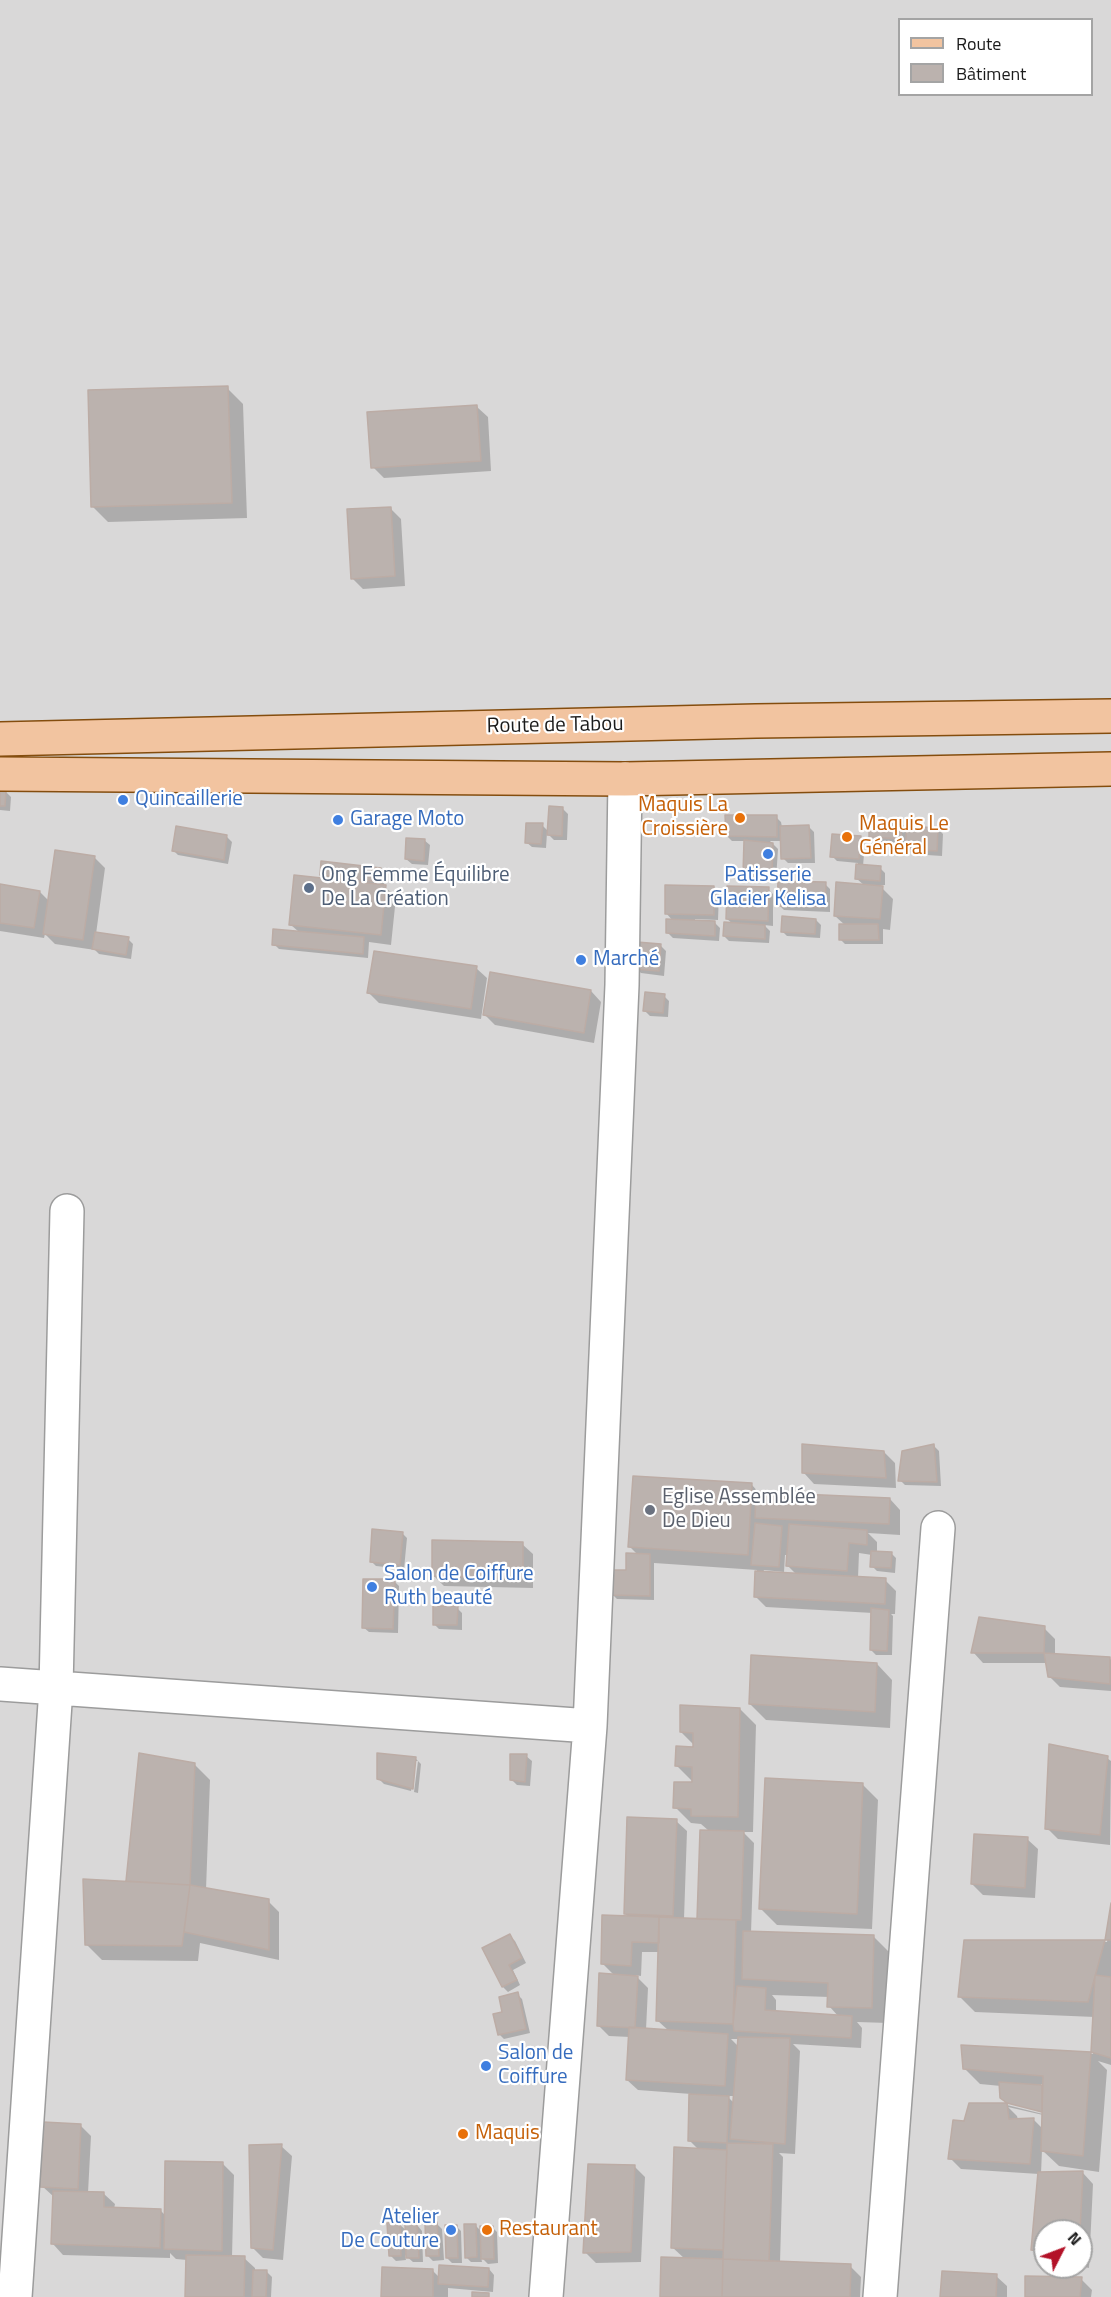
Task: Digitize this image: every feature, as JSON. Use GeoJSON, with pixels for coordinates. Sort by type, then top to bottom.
{"type":"FeatureCollection","features":[{"type":"Feature","properties":{"kind":"main road","name":"Route de Tabou"},"geometry":{"type":"LineString","coordinates":[[0,739],[1111,716]]}},
{"type":"Feature","properties":{"kind":"main road"},"geometry":{"type":"LineString","coordinates":[[0,774],[625,779],[1111,769]]}},
{"type":"Feature","properties":{"kind":"street"},"geometry":{"type":"LineString","coordinates":[[546,2297],[590,1726],[622,986],[625,779]]}},
{"type":"Feature","properties":{"kind":"street"},"geometry":{"type":"LineString","coordinates":[[15,2297],[56,1688],[67,1210]]}},
{"type":"Feature","properties":{"kind":"street"},"geometry":{"type":"LineString","coordinates":[[880,2297],[938,1528]]}},
{"type":"Feature","properties":{"kind":"street"},"geometry":{"type":"LineString","coordinates":[[0,1684],[590,1726]]}},
{"type":"Feature","properties":{"kind":"shaded area"},"geometry":{"type":"Polygon","coordinates":[[[0,0],[1111,0],[1111,2297],[0,2297],[0,0]]]}},
{"type":"Feature","properties":{"kind":"building"},"geometry":{"type":"Polygon","coordinates":[[[228,386],[232,503],[91,507],[88,390],[228,386]]]}},
{"type":"Feature","properties":{"kind":"building"},"geometry":{"type":"Polygon","coordinates":[[[477,405],[481,461],[371,468],[367,412],[477,405]]]}},
{"type":"Feature","properties":{"kind":"building"},"geometry":{"type":"Polygon","coordinates":[[[391,507],[395,576],[351,579],[347,509],[391,507]]]}},
{"type":"Feature","properties":{"kind":"building"},"geometry":{"type":"Polygon","coordinates":[[[0,790],[6,790],[5,806],[0,806],[0,790]]]}},
{"type":"Feature","properties":{"kind":"building"},"geometry":{"type":"Polygon","coordinates":[[[549,806],[563,807],[562,836],[547,835],[549,806]]]}},
{"type":"Feature","properties":{"kind":"building"},"geometry":{"type":"Polygon","coordinates":[[[725,815],[777,815],[777,837],[726,836],[725,815]]]}},
{"type":"Feature","properties":{"kind":"building"},"geometry":{"type":"Polygon","coordinates":[[[869,819],[902,821],[901,839],[869,837],[869,819]]]}},
{"type":"Feature","properties":{"kind":"building"},"geometry":{"type":"Polygon","coordinates":[[[526,823],[543,823],[541,844],[525,843],[526,823]]]}},
{"type":"Feature","properties":{"kind":"building"},"geometry":{"type":"Polygon","coordinates":[[[809,825],[811,858],[781,859],[780,826],[809,825]]]}},
{"type":"Feature","properties":{"kind":"building"},"geometry":{"type":"Polygon","coordinates":[[[176,826],[227,835],[224,860],[172,851],[176,826]]]}},
{"type":"Feature","properties":{"kind":"building"},"geometry":{"type":"Polygon","coordinates":[[[907,826],[938,828],[937,851],[905,849],[907,826]]]}},
{"type":"Feature","properties":{"kind":"building"},"geometry":{"type":"Polygon","coordinates":[[[832,834],[861,836],[859,859],[830,857],[832,834]]]}},
{"type":"Feature","properties":{"kind":"building"},"geometry":{"type":"Polygon","coordinates":[[[406,838],[425,839],[424,861],[405,859],[406,838]]]}},
{"type":"Feature","properties":{"kind":"building"},"geometry":{"type":"Polygon","coordinates":[[[744,840],[773,843],[772,876],[743,874],[744,840]]]}},
{"type":"Feature","properties":{"kind":"building"},"geometry":{"type":"Polygon","coordinates":[[[55,850],[95,856],[83,940],[43,934],[55,850]]]}},
{"type":"Feature","properties":{"kind":"building"},"geometry":{"type":"Polygon","coordinates":[[[321,861],[381,868],[380,882],[320,875],[321,861]]]}},
{"type":"Feature","properties":{"kind":"building"},"geometry":{"type":"Polygon","coordinates":[[[856,864],[881,866],[880,881],[855,879],[856,864]]]}},
{"type":"Feature","properties":{"kind":"building"},"geometry":{"type":"Polygon","coordinates":[[[294,875],[386,885],[381,935],[289,925],[294,875]]]}},
{"type":"Feature","properties":{"kind":"building"},"geometry":{"type":"Polygon","coordinates":[[[778,881],[826,882],[825,907],[777,906],[778,881]]]}},
{"type":"Feature","properties":{"kind":"building"},"geometry":{"type":"Polygon","coordinates":[[[836,882],[883,886],[880,919],[834,916],[836,882]]]}},
{"type":"Feature","properties":{"kind":"building"},"geometry":{"type":"Polygon","coordinates":[[[0,884],[40,891],[34,928],[0,923],[0,884]]]}},
{"type":"Feature","properties":{"kind":"building"},"geometry":{"type":"Polygon","coordinates":[[[665,885],[714,886],[714,915],[665,914],[665,885]]]}},
{"type":"Feature","properties":{"kind":"building"},"geometry":{"type":"Polygon","coordinates":[[[727,886],[769,887],[768,921],[726,919],[727,886]]]}},
{"type":"Feature","properties":{"kind":"building"},"geometry":{"type":"Polygon","coordinates":[[[782,916],[816,919],[815,934],[781,932],[782,916]]]}},
{"type":"Feature","properties":{"kind":"building"},"geometry":{"type":"Polygon","coordinates":[[[666,919],[715,921],[715,936],[666,933],[666,919]]]}},
{"type":"Feature","properties":{"kind":"building"},"geometry":{"type":"Polygon","coordinates":[[[724,922],[765,925],[765,939],[723,936],[724,922]]]}},
{"type":"Feature","properties":{"kind":"building"},"geometry":{"type":"Polygon","coordinates":[[[839,924],[878,924],[879,940],[839,940],[839,924]]]}},
{"type":"Feature","properties":{"kind":"building"},"geometry":{"type":"Polygon","coordinates":[[[273,929],[364,937],[363,954],[272,945],[273,929]]]}},
{"type":"Feature","properties":{"kind":"building"},"geometry":{"type":"Polygon","coordinates":[[[95,932],[129,937],[126,955],[92,949],[95,932]]]}},
{"type":"Feature","properties":{"kind":"building"},"geometry":{"type":"Polygon","coordinates":[[[637,942],[661,944],[659,971],[634,969],[637,942]]]}},
{"type":"Feature","properties":{"kind":"building"},"geometry":{"type":"Polygon","coordinates":[[[374,951],[477,966],[471,1009],[367,993],[374,951]]]}},
{"type":"Feature","properties":{"kind":"building"},"geometry":{"type":"Polygon","coordinates":[[[490,972],[591,990],[584,1033],[483,1015],[490,972]]]}},
{"type":"Feature","properties":{"kind":"building"},"geometry":{"type":"Polygon","coordinates":[[[645,992],[665,994],[663,1013],[643,1011],[645,992]]]}},
{"type":"Feature","properties":{"kind":"building"},"geometry":{"type":"Polygon","coordinates":[[[802,1444],[884,1451],[886,1478],[802,1473],[802,1444]]]}},
{"type":"Feature","properties":{"kind":"building"},"geometry":{"type":"Polygon","coordinates":[[[934,1444],[937,1482],[898,1481],[902,1451],[934,1444]]]}},
{"type":"Feature","properties":{"kind":"building"},"geometry":{"type":"Polygon","coordinates":[[[633,1476],[752,1483],[748,1555],[628,1547],[633,1476]]]}},
{"type":"Feature","properties":{"kind":"building"},"geometry":{"type":"Polygon","coordinates":[[[756,1492],[890,1498],[889,1524],[755,1518],[756,1492]]]}},
{"type":"Feature","properties":{"kind":"building"},"geometry":{"type":"Polygon","coordinates":[[[755,1523],[782,1526],[779,1567],[751,1565],[755,1523]]]}},
{"type":"Feature","properties":{"kind":"building"},"geometry":{"type":"Polygon","coordinates":[[[789,1524],[867,1530],[867,1545],[849,1543],[847,1571],[786,1566],[789,1524]]]}},
{"type":"Feature","properties":{"kind":"building"},"geometry":{"type":"Polygon","coordinates":[[[372,1529],[403,1532],[400,1565],[370,1562],[372,1529]]]}},
{"type":"Feature","properties":{"kind":"building"},"geometry":{"type":"Polygon","coordinates":[[[432,1540],[523,1542],[523,1578],[432,1576],[432,1540]]]}},
{"type":"Feature","properties":{"kind":"building"},"geometry":{"type":"Polygon","coordinates":[[[871,1551],[892,1552],[891,1568],[870,1567],[871,1551]]]}},
{"type":"Feature","properties":{"kind":"building"},"geometry":{"type":"Polygon","coordinates":[[[626,1553],[650,1554],[650,1596],[611,1595],[611,1570],[626,1570],[626,1553]]]}},
{"type":"Feature","properties":{"kind":"building"},"geometry":{"type":"Polygon","coordinates":[[[755,1571],[886,1578],[885,1604],[754,1597],[755,1571]]]}},
{"type":"Feature","properties":{"kind":"building"},"geometry":{"type":"Polygon","coordinates":[[[363,1579],[395,1579],[393,1629],[362,1628],[363,1579]]]}},
{"type":"Feature","properties":{"kind":"building"},"geometry":{"type":"Polygon","coordinates":[[[433,1606],[458,1606],[457,1625],[433,1625],[433,1606]]]}},
{"type":"Feature","properties":{"kind":"building"},"geometry":{"type":"Polygon","coordinates":[[[871,1608],[889,1610],[887,1651],[870,1650],[871,1608]]]}},
{"type":"Feature","properties":{"kind":"building"},"geometry":{"type":"Polygon","coordinates":[[[979,1617],[1045,1626],[1044,1653],[971,1653],[979,1617]]]}},
{"type":"Feature","properties":{"kind":"building"},"geometry":{"type":"Polygon","coordinates":[[[1044,1653],[1110,1657],[1110,1684],[1048,1677],[1044,1653]]]}},
{"type":"Feature","properties":{"kind":"building"},"geometry":{"type":"Polygon","coordinates":[[[751,1655],[877,1663],[875,1712],[749,1704],[751,1655]]]}},
{"type":"Feature","properties":{"kind":"building"},"geometry":{"type":"Polygon","coordinates":[[[680,1705],[740,1708],[738,1817],[691,1816],[691,1809],[673,1808],[674,1782],[692,1782],[692,1767],[675,1766],[676,1746],[693,1747],[693,1733],[680,1732],[680,1705]]]}},
{"type":"Feature","properties":{"kind":"building"},"geometry":{"type":"Polygon","coordinates":[[[1049,1744],[1108,1756],[1100,1835],[1045,1829],[1049,1744]]]}},
{"type":"Feature","properties":{"kind":"building"},"geometry":{"type":"Polygon","coordinates":[[[139,1753],[195,1763],[190,1885],[126,1881],[139,1753]]]}},
{"type":"Feature","properties":{"kind":"building"},"geometry":{"type":"Polygon","coordinates":[[[377,1753],[416,1757],[413,1789],[377,1779],[377,1753]]]}},
{"type":"Feature","properties":{"kind":"building"},"geometry":{"type":"Polygon","coordinates":[[[510,1754],[527,1754],[525,1782],[510,1780],[510,1754]]]}},
{"type":"Feature","properties":{"kind":"building"},"geometry":{"type":"Polygon","coordinates":[[[765,1778],[863,1783],[857,1914],[759,1909],[765,1778]]]}},
{"type":"Feature","properties":{"kind":"building"},"geometry":{"type":"Polygon","coordinates":[[[627,1817],[677,1819],[673,1916],[624,1914],[627,1817]]]}},
{"type":"Feature","properties":{"kind":"building"},"geometry":{"type":"Polygon","coordinates":[[[700,1830],[744,1831],[741,1920],[697,1919],[700,1830]]]}},
{"type":"Feature","properties":{"kind":"building"},"geometry":{"type":"Polygon","coordinates":[[[974,1834],[1028,1837],[1025,1888],[971,1884],[974,1834]]]}},
{"type":"Feature","properties":{"kind":"building"},"geometry":{"type":"Polygon","coordinates":[[[83,1879],[190,1885],[182,1946],[85,1945],[83,1879]]]}},
{"type":"Feature","properties":{"kind":"building"},"geometry":{"type":"Polygon","coordinates":[[[190,1885],[269,1899],[269,1950],[184,1932],[190,1885]]]}},
{"type":"Feature","properties":{"kind":"building"},"geometry":{"type":"Polygon","coordinates":[[[1111,1903],[1111,1940],[1105,1940],[1111,1903]]]}},
{"type":"Feature","properties":{"kind":"building"},"geometry":{"type":"Polygon","coordinates":[[[602,1915],[659,1917],[659,1943],[632,1942],[631,1966],[601,1964],[602,1915]]]}},
{"type":"Feature","properties":{"kind":"building"},"geometry":{"type":"Polygon","coordinates":[[[659,1917],[736,1920],[733,2024],[656,2021],[659,1917]]]}},
{"type":"Feature","properties":{"kind":"building"},"geometry":{"type":"Polygon","coordinates":[[[743,1931],[874,1935],[872,2008],[827,2007],[828,1983],[742,1979],[743,1931]]]}},
{"type":"Feature","properties":{"kind":"building"},"geometry":{"type":"Polygon","coordinates":[[[510,1934],[522,1958],[509,1965],[517,1980],[502,1987],[482,1948],[510,1934]]]}},
{"type":"Feature","properties":{"kind":"building"},"geometry":{"type":"Polygon","coordinates":[[[964,1940],[1105,1940],[1088,2002],[958,1997],[964,1940]]]}},
{"type":"Feature","properties":{"kind":"building"},"geometry":{"type":"Polygon","coordinates":[[[599,1973],[638,1976],[635,2028],[597,2026],[599,1973]]]}},
{"type":"Feature","properties":{"kind":"building"},"geometry":{"type":"Polygon","coordinates":[[[1095,1975],[1111,1977],[1111,2058],[1091,2052],[1095,1975]]]}},
{"type":"Feature","properties":{"kind":"building"},"geometry":{"type":"Polygon","coordinates":[[[737,1986],[766,1988],[765,2010],[852,2016],[851,2038],[734,2031],[737,1986]]]}},
{"type":"Feature","properties":{"kind":"building"},"geometry":{"type":"Polygon","coordinates":[[[518,1992],[526,2029],[498,2035],[493,2014],[502,2012],[499,1997],[518,1992]]]}},
{"type":"Feature","properties":{"kind":"building"},"geometry":{"type":"Polygon","coordinates":[[[629,2027],[728,2034],[725,2086],[626,2080],[629,2027]]]}},
{"type":"Feature","properties":{"kind":"building"},"geometry":{"type":"Polygon","coordinates":[[[738,2037],[790,2038],[785,2144],[730,2139],[738,2037]]]}},
{"type":"Feature","properties":{"kind":"building"},"geometry":{"type":"Polygon","coordinates":[[[961,2045],[1091,2052],[1083,2156],[1041,2151],[1043,2076],[963,2069],[961,2045]]]}},
{"type":"Feature","properties":{"kind":"building"},"geometry":{"type":"Polygon","coordinates":[[[999,2082],[1042,2085],[1042,2112],[1007,2103],[1000,2098],[999,2082]]]}},
{"type":"Feature","properties":{"kind":"building"},"geometry":{"type":"Polygon","coordinates":[[[689,2094],[729,2096],[727,2143],[688,2141],[689,2094]]]}},
{"type":"Feature","properties":{"kind":"building"},"geometry":{"type":"Polygon","coordinates":[[[969,2103],[1007,2103],[1009,2119],[1034,2118],[1030,2164],[948,2159],[953,2120],[964,2121],[969,2103]]]}},
{"type":"Feature","properties":{"kind":"building"},"geometry":{"type":"Polygon","coordinates":[[[43,2122],[81,2124],[78,2189],[40,2187],[43,2122]]]}},
{"type":"Feature","properties":{"kind":"building"},"geometry":{"type":"Polygon","coordinates":[[[727,2143],[773,2144],[769,2261],[723,2259],[727,2143]]]}},
{"type":"Feature","properties":{"kind":"building"},"geometry":{"type":"Polygon","coordinates":[[[282,2144],[273,2250],[251,2248],[249,2145],[282,2144]]]}},
{"type":"Feature","properties":{"kind":"building"},"geometry":{"type":"Polygon","coordinates":[[[674,2147],[727,2150],[723,2250],[671,2248],[674,2147]]]}},
{"type":"Feature","properties":{"kind":"building"},"geometry":{"type":"Polygon","coordinates":[[[165,2161],[223,2162],[222,2251],[164,2249],[165,2161]]]}},
{"type":"Feature","properties":{"kind":"building"},"geometry":{"type":"Polygon","coordinates":[[[588,2164],[635,2165],[631,2252],[583,2253],[588,2164]]]}},
{"type":"Feature","properties":{"kind":"building"},"geometry":{"type":"Polygon","coordinates":[[[1083,2171],[1081,2219],[1034,2219],[1038,2172],[1083,2171]]]}},
{"type":"Feature","properties":{"kind":"building"},"geometry":{"type":"Polygon","coordinates":[[[53,2191],[104,2192],[104,2207],[161,2209],[160,2248],[51,2244],[53,2191]]]}},
{"type":"Feature","properties":{"kind":"building"},"geometry":{"type":"Polygon","coordinates":[[[400,2222],[401,2256],[389,2256],[387,2223],[400,2222]]]}},
{"type":"Feature","properties":{"kind":"building"},"geometry":{"type":"Polygon","coordinates":[[[437,2222],[439,2256],[426,2256],[425,2223],[437,2222]]]}},
{"type":"Feature","properties":{"kind":"building"},"geometry":{"type":"Polygon","coordinates":[[[405,2224],[417,2224],[419,2258],[406,2258],[405,2224]]]}},
{"type":"Feature","properties":{"kind":"building"},"geometry":{"type":"Polygon","coordinates":[[[464,2224],[476,2224],[477,2257],[465,2258],[464,2224]]]}},
{"type":"Feature","properties":{"kind":"building"},"geometry":{"type":"Polygon","coordinates":[[[445,2225],[457,2225],[458,2258],[446,2258],[445,2225]]]}},
{"type":"Feature","properties":{"kind":"building"},"geometry":{"type":"Polygon","coordinates":[[[480,2226],[493,2226],[494,2259],[481,2259],[480,2226]]]}},
{"type":"Feature","properties":{"kind":"building"},"geometry":{"type":"Polygon","coordinates":[[[1033,2228],[1033,2250],[1031,2250],[1033,2228]]]}},
{"type":"Feature","properties":{"kind":"building"},"geometry":{"type":"Polygon","coordinates":[[[186,2255],[245,2256],[244,2297],[185,2297],[186,2255]]]}},
{"type":"Feature","properties":{"kind":"building"},"geometry":{"type":"Polygon","coordinates":[[[661,2257],[723,2259],[722,2297],[660,2297],[661,2257]]]}},
{"type":"Feature","properties":{"kind":"building"},"geometry":{"type":"Polygon","coordinates":[[[723,2259],[851,2264],[850,2297],[722,2297],[723,2259]]]}},
{"type":"Feature","properties":{"kind":"building"},"geometry":{"type":"Polygon","coordinates":[[[439,2265],[489,2268],[488,2287],[438,2284],[439,2265]]]}},
{"type":"Feature","properties":{"kind":"building"},"geometry":{"type":"Polygon","coordinates":[[[382,2267],[433,2269],[433,2297],[381,2297],[382,2267]]]}},
{"type":"Feature","properties":{"kind":"building"},"geometry":{"type":"Polygon","coordinates":[[[253,2270],[267,2270],[266,2297],[252,2297],[253,2270]]]}},
{"type":"Feature","properties":{"kind":"building"},"geometry":{"type":"Polygon","coordinates":[[[942,2271],[997,2274],[996,2297],[940,2297],[942,2271]]]}},
{"type":"Feature","properties":{"kind":"building"},"geometry":{"type":"Polygon","coordinates":[[[1025,2276],[1033,2276],[1033,2279],[1082,2279],[1080,2297],[1025,2297],[1025,2276]]]}},
{"type":"Feature","properties":{"kind":"building"},"geometry":{"type":"Polygon","coordinates":[[[472,2292],[489,2293],[489,2297],[472,2297],[472,2292]]]}},
{"type":"Feature","properties":{"kind":"place","name":"Quincaillerie"},"geometry":{"type":"Point","coordinates":[123,800]}},
{"type":"Feature","properties":{"kind":"place","name":"Maquis La Croissière"},"geometry":{"type":"Point","coordinates":[740,818]}},
{"type":"Feature","properties":{"kind":"place","name":"Garage Moto"},"geometry":{"type":"Point","coordinates":[338,820]}},
{"type":"Feature","properties":{"kind":"place","name":"Maquis Le Général"},"geometry":{"type":"Point","coordinates":[847,837]}},
{"type":"Feature","properties":{"kind":"place","name":"Patisserie Glacier Kelisa"},"geometry":{"type":"Point","coordinates":[768,854]}},
{"type":"Feature","properties":{"kind":"place","name":"Ong Femme Équilibre De La Création"},"geometry":{"type":"Point","coordinates":[309,888]}},
{"type":"Feature","properties":{"kind":"place","name":"Marché"},"geometry":{"type":"Point","coordinates":[581,960]}},
{"type":"Feature","properties":{"kind":"place","name":"Eglise Assemblée De Dieu"},"geometry":{"type":"Point","coordinates":[650,1510]}},
{"type":"Feature","properties":{"kind":"place","name":"Salon de Coiffure Ruth beauté"},"geometry":{"type":"Point","coordinates":[372,1587]}},
{"type":"Feature","properties":{"kind":"place","name":"Salon de Coiffure"},"geometry":{"type":"Point","coordinates":[486,2066]}},
{"type":"Feature","properties":{"kind":"place","name":"Maquis"},"geometry":{"type":"Point","coordinates":[463,2134]}},
{"type":"Feature","properties":{"kind":"place","name":"Atelier De Couture"},"geometry":{"type":"Point","coordinates":[451,2230]}},
{"type":"Feature","properties":{"kind":"place","name":"Restaurant"},"geometry":{"type":"Point","coordinates":[487,2230]}}]}
